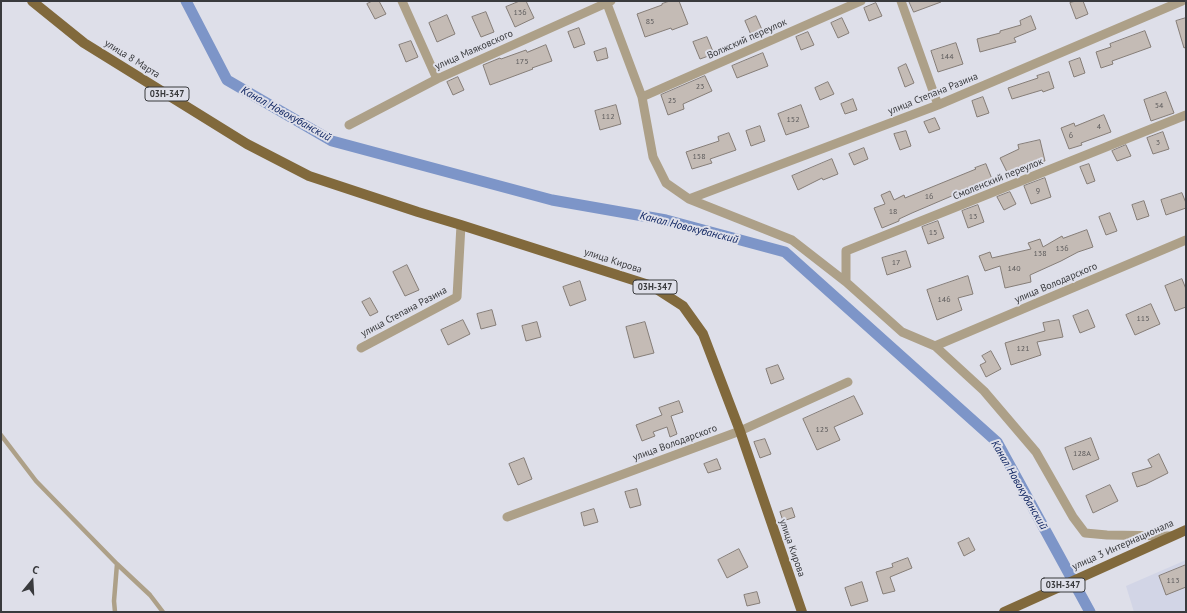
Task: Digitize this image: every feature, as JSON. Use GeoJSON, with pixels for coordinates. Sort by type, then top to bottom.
{"type":"FeatureCollection","features":[{"type":"Feature","properties":{"kind":"main road","name":"улица 8 Марта"},"geometry":{"type":"LineString","coordinates":[[32,1],[84,43],[247,144],[309,176]]}},
{"type":"Feature","properties":{"kind":"main road","name":"улица Кирова"},"geometry":{"type":"LineString","coordinates":[[309,176],[652,286],[683,306],[703,334],[740,431],[802,612]]}},
{"type":"Feature","properties":{"kind":"main road","name":"улица 3 Интернационала"},"geometry":{"type":"LineString","coordinates":[[1004,612],[1186,530]]}},
{"type":"Feature","properties":{"kind":"street"},"geometry":{"type":"LineString","coordinates":[[402,1],[437,79]]}},
{"type":"Feature","properties":{"kind":"street","name":"Волжский переулок"},"geometry":{"type":"LineString","coordinates":[[642,97],[861,1]]}},
{"type":"Feature","properties":{"kind":"street"},"geometry":{"type":"LineString","coordinates":[[901,1],[938,105]]}},
{"type":"Feature","properties":{"kind":"street","name":"улица Степана Разина"},"geometry":{"type":"LineString","coordinates":[[689,199],[938,105],[1182,1]]}},
{"type":"Feature","properties":{"kind":"street"},"geometry":{"type":"LineString","coordinates":[[608,2],[642,97],[653,157],[666,183],[689,199],[792,240],[846,282],[902,332],[935,346],[984,391],[1036,452],[1073,517],[1085,532],[1108,535],[1171,536]]}},
{"type":"Feature","properties":{"kind":"street","name":"улица Маяковского"},"geometry":{"type":"LineString","coordinates":[[349,125],[437,79],[608,2]]}},
{"type":"Feature","properties":{"kind":"street","name":"Смоленский переулок"},"geometry":{"type":"LineString","coordinates":[[846,282],[846,251],[1186,115]]}},
{"type":"Feature","properties":{"kind":"street","name":"улица Степана Разина"},"geometry":{"type":"LineString","coordinates":[[361,348],[457,296],[461,225]]}},
{"type":"Feature","properties":{"kind":"street","name":"улица Володарского"},"geometry":{"type":"LineString","coordinates":[[935,346],[1186,240]]}},
{"type":"Feature","properties":{"kind":"street","name":"улица Володарского"},"geometry":{"type":"LineString","coordinates":[[507,517],[740,431],[848,382]]}},
{"type":"Feature","properties":{"kind":"lane"},"geometry":{"type":"LineString","coordinates":[[1,435],[36,482],[117,564],[150,595],[163,612]]}},
{"type":"Feature","properties":{"kind":"lane"},"geometry":{"type":"LineString","coordinates":[[115,612],[114,601],[117,564]]}},
{"type":"Feature","properties":{"kind":"shaded area"},"geometry":{"type":"Polygon","coordinates":[[[1186,560],[1186,612],[1134,612],[1126,586],[1186,560]]]}},
{"type":"Feature","properties":{"kind":"building"},"geometry":{"type":"Polygon","coordinates":[[[373,1],[379,1],[386,14],[375,19],[367,4],[373,1]]]}},
{"type":"Feature","properties":{"kind":"building"},"geometry":{"type":"Polygon","coordinates":[[[520,1],[526,1],[534,18],[515,27],[506,7],[520,1]]]}},
{"type":"Feature","properties":{"kind":"building"},"geometry":{"type":"Polygon","coordinates":[[[670,1],[679,1],[688,24],[645,37],[637,14],[670,1]]]}},
{"type":"Feature","properties":{"kind":"building"},"geometry":{"type":"Polygon","coordinates":[[[909,1],[941,1],[941,2],[914,12],[909,1]]]}},
{"type":"Feature","properties":{"kind":"building"},"geometry":{"type":"Polygon","coordinates":[[[1083,1],[1088,14],[1076,19],[1070,3],[1083,1]]]}},
{"type":"Feature","properties":{"kind":"building"},"geometry":{"type":"Polygon","coordinates":[[[876,3],[882,16],[869,21],[864,8],[876,3]]]}},
{"type":"Feature","properties":{"kind":"building"},"geometry":{"type":"Polygon","coordinates":[[[486,12],[494,32],[481,37],[472,17],[486,12]]]}},
{"type":"Feature","properties":{"kind":"building"},"geometry":{"type":"Polygon","coordinates":[[[447,15],[455,34],[437,42],[429,23],[447,15]]]}},
{"type":"Feature","properties":{"kind":"building"},"geometry":{"type":"Polygon","coordinates":[[[756,16],[763,32],[752,37],[745,21],[756,16]]]}},
{"type":"Feature","properties":{"kind":"building"},"geometry":{"type":"Polygon","coordinates":[[[1031,16],[1036,29],[1014,38],[1016,42],[980,52],[977,39],[1000,33],[1000,31],[1021,25],[1020,21],[1031,16]]]}},
{"type":"Feature","properties":{"kind":"building"},"geometry":{"type":"Polygon","coordinates":[[[842,18],[849,33],[838,38],[831,23],[842,18]]]}},
{"type":"Feature","properties":{"kind":"building"},"geometry":{"type":"Polygon","coordinates":[[[1186,18],[1186,47],[1184,48],[1176,21],[1186,18]]]}},
{"type":"Feature","properties":{"kind":"building"},"geometry":{"type":"Polygon","coordinates":[[[579,28],[585,44],[574,48],[568,32],[579,28]]]}},
{"type":"Feature","properties":{"kind":"building"},"geometry":{"type":"Polygon","coordinates":[[[1145,31],[1151,47],[1112,61],[1113,64],[1101,68],[1096,52],[1111,47],[1110,44],[1145,31]]]}},
{"type":"Feature","properties":{"kind":"building"},"geometry":{"type":"Polygon","coordinates":[[[808,32],[814,45],[801,50],[796,37],[808,32]]]}},
{"type":"Feature","properties":{"kind":"building"},"geometry":{"type":"Polygon","coordinates":[[[707,37],[714,54],[700,59],[693,42],[707,37]]]}},
{"type":"Feature","properties":{"kind":"building"},"geometry":{"type":"Polygon","coordinates":[[[411,41],[418,57],[406,62],[399,45],[411,41]]]}},
{"type":"Feature","properties":{"kind":"building"},"geometry":{"type":"Polygon","coordinates":[[[956,43],[963,64],[938,72],[931,51],[956,43]]]}},
{"type":"Feature","properties":{"kind":"building"},"geometry":{"type":"Polygon","coordinates":[[[546,45],[552,61],[490,85],[483,65],[500,58],[501,59],[526,50],[527,52],[546,45]]]}},
{"type":"Feature","properties":{"kind":"building"},"geometry":{"type":"Polygon","coordinates":[[[606,48],[608,58],[597,61],[594,52],[606,48]]]}},
{"type":"Feature","properties":{"kind":"building"},"geometry":{"type":"Polygon","coordinates":[[[763,53],[768,66],[737,78],[732,66],[763,53]]]}},
{"type":"Feature","properties":{"kind":"building"},"geometry":{"type":"Polygon","coordinates":[[[1080,58],[1085,73],[1074,77],[1069,62],[1080,58]]]}},
{"type":"Feature","properties":{"kind":"building"},"geometry":{"type":"Polygon","coordinates":[[[906,64],[914,83],[905,87],[898,68],[906,64]]]}},
{"type":"Feature","properties":{"kind":"building"},"geometry":{"type":"Polygon","coordinates":[[[1049,72],[1054,88],[1012,99],[1008,88],[1038,78],[1037,76],[1049,72]]]}},
{"type":"Feature","properties":{"kind":"building"},"geometry":{"type":"Polygon","coordinates":[[[705,76],[712,91],[683,104],[684,109],[668,115],[661,95],[705,76]]]}},
{"type":"Feature","properties":{"kind":"building"},"geometry":{"type":"Polygon","coordinates":[[[458,77],[464,90],[453,95],[447,82],[458,77]]]}},
{"type":"Feature","properties":{"kind":"building"},"geometry":{"type":"Polygon","coordinates":[[[828,82],[834,94],[820,100],[815,88],[828,82]]]}},
{"type":"Feature","properties":{"kind":"building"},"geometry":{"type":"Polygon","coordinates":[[[1166,92],[1174,113],[1151,121],[1144,100],[1166,92]]]}},
{"type":"Feature","properties":{"kind":"building"},"geometry":{"type":"Polygon","coordinates":[[[983,97],[989,113],[977,117],[972,101],[983,97]]]}},
{"type":"Feature","properties":{"kind":"building"},"geometry":{"type":"Polygon","coordinates":[[[853,99],[857,110],[845,114],[841,104],[853,99]]]}},
{"type":"Feature","properties":{"kind":"building"},"geometry":{"type":"Polygon","coordinates":[[[616,105],[621,124],[600,130],[595,111],[616,105]]]}},
{"type":"Feature","properties":{"kind":"building"},"geometry":{"type":"Polygon","coordinates":[[[801,105],[809,127],[786,135],[778,114],[801,105]]]}},
{"type":"Feature","properties":{"kind":"building"},"geometry":{"type":"Polygon","coordinates":[[[1104,115],[1111,132],[1069,149],[1061,128],[1074,123],[1075,126],[1104,115]]]}},
{"type":"Feature","properties":{"kind":"building"},"geometry":{"type":"Polygon","coordinates":[[[935,118],[940,129],[929,133],[924,122],[935,118]]]}},
{"type":"Feature","properties":{"kind":"building"},"geometry":{"type":"Polygon","coordinates":[[[760,126],[765,141],[751,146],[746,131],[760,126]]]}},
{"type":"Feature","properties":{"kind":"building"},"geometry":{"type":"Polygon","coordinates":[[[906,131],[911,146],[900,150],[894,134],[906,131]]]}},
{"type":"Feature","properties":{"kind":"building"},"geometry":{"type":"Polygon","coordinates":[[[1163,132],[1169,149],[1153,154],[1147,138],[1163,132]]]}},
{"type":"Feature","properties":{"kind":"building"},"geometry":{"type":"Polygon","coordinates":[[[729,133],[736,150],[710,159],[712,163],[692,169],[686,152],[719,141],[718,137],[729,133]]]}},
{"type":"Feature","properties":{"kind":"building"},"geometry":{"type":"Polygon","coordinates":[[[1040,140],[1045,161],[1024,167],[1008,174],[1000,158],[1019,149],[1018,145],[1040,140]]]}},
{"type":"Feature","properties":{"kind":"building"},"geometry":{"type":"Polygon","coordinates":[[[1126,145],[1131,156],[1117,161],[1112,151],[1126,145]]]}},
{"type":"Feature","properties":{"kind":"building"},"geometry":{"type":"Polygon","coordinates":[[[864,148],[868,159],[854,165],[849,154],[864,148]]]}},
{"type":"Feature","properties":{"kind":"building"},"geometry":{"type":"Polygon","coordinates":[[[832,159],[838,174],[823,180],[822,178],[798,190],[792,176],[832,159]]]}},
{"type":"Feature","properties":{"kind":"building"},"geometry":{"type":"Polygon","coordinates":[[[986,164],[992,179],[967,188],[968,190],[912,213],[899,219],[899,221],[882,228],[874,208],[885,204],[881,195],[890,191],[894,200],[904,195],[905,198],[986,164]]]}},
{"type":"Feature","properties":{"kind":"building"},"geometry":{"type":"Polygon","coordinates":[[[1089,164],[1095,181],[1087,184],[1080,167],[1089,164]]]}},
{"type":"Feature","properties":{"kind":"building"},"geometry":{"type":"Polygon","coordinates":[[[1045,178],[1051,197],[1031,204],[1024,186],[1045,178]]]}},
{"type":"Feature","properties":{"kind":"building"},"geometry":{"type":"Polygon","coordinates":[[[1010,192],[1016,204],[1004,210],[997,197],[1010,192]]]}},
{"type":"Feature","properties":{"kind":"building"},"geometry":{"type":"Polygon","coordinates":[[[1182,193],[1186,203],[1186,208],[1166,215],[1161,200],[1182,193]]]}},
{"type":"Feature","properties":{"kind":"building"},"geometry":{"type":"Polygon","coordinates":[[[1144,201],[1149,216],[1137,220],[1132,205],[1144,201]]]}},
{"type":"Feature","properties":{"kind":"building"},"geometry":{"type":"Polygon","coordinates":[[[978,205],[984,222],[968,228],[962,211],[978,205]]]}},
{"type":"Feature","properties":{"kind":"building"},"geometry":{"type":"Polygon","coordinates":[[[1110,213],[1117,231],[1106,235],[1099,217],[1110,213]]]}},
{"type":"Feature","properties":{"kind":"building"},"geometry":{"type":"Polygon","coordinates":[[[938,221],[944,238],[928,244],[922,227],[938,221]]]}},
{"type":"Feature","properties":{"kind":"building"},"geometry":{"type":"Polygon","coordinates":[[[1087,230],[1093,247],[1078,252],[1030,275],[1031,282],[1005,288],[1000,266],[985,271],[979,256],[990,252],[992,258],[1031,249],[1028,243],[1040,239],[1043,247],[1062,236],[1063,238],[1087,230]]]}},
{"type":"Feature","properties":{"kind":"building"},"geometry":{"type":"Polygon","coordinates":[[[906,251],[911,267],[887,275],[882,258],[906,251]]]}},
{"type":"Feature","properties":{"kind":"building"},"geometry":{"type":"Polygon","coordinates":[[[407,265],[419,290],[405,296],[393,272],[407,265]]]}},
{"type":"Feature","properties":{"kind":"building"},"geometry":{"type":"Polygon","coordinates":[[[968,276],[973,294],[958,298],[962,310],[937,320],[927,290],[968,276]]]}},
{"type":"Feature","properties":{"kind":"building"},"geometry":{"type":"Polygon","coordinates":[[[1182,279],[1186,289],[1186,307],[1175,311],[1165,286],[1182,279]]]}},
{"type":"Feature","properties":{"kind":"building"},"geometry":{"type":"Polygon","coordinates":[[[580,281],[586,300],[570,306],[563,287],[580,281]]]}},
{"type":"Feature","properties":{"kind":"building"},"geometry":{"type":"Polygon","coordinates":[[[370,298],[378,312],[370,316],[362,302],[370,298]]]}},
{"type":"Feature","properties":{"kind":"building"},"geometry":{"type":"Polygon","coordinates":[[[1151,304],[1160,324],[1135,335],[1126,315],[1151,304]]]}},
{"type":"Feature","properties":{"kind":"building"},"geometry":{"type":"Polygon","coordinates":[[[492,310],[496,325],[481,329],[477,314],[492,310]]]}},
{"type":"Feature","properties":{"kind":"building"},"geometry":{"type":"Polygon","coordinates":[[[1088,310],[1095,327],[1080,333],[1073,316],[1088,310]]]}},
{"type":"Feature","properties":{"kind":"building"},"geometry":{"type":"Polygon","coordinates":[[[463,320],[470,334],[448,345],[441,330],[463,320]]]}},
{"type":"Feature","properties":{"kind":"building"},"geometry":{"type":"Polygon","coordinates":[[[1059,320],[1063,337],[1037,342],[1041,355],[1011,365],[1005,343],[1045,331],[1043,323],[1059,320]]]}},
{"type":"Feature","properties":{"kind":"building"},"geometry":{"type":"Polygon","coordinates":[[[537,322],[541,337],[526,341],[522,326],[537,322]]]}},
{"type":"Feature","properties":{"kind":"building"},"geometry":{"type":"Polygon","coordinates":[[[645,322],[654,353],[634,358],[626,327],[645,322]]]}},
{"type":"Feature","properties":{"kind":"building"},"geometry":{"type":"Polygon","coordinates":[[[991,351],[1001,369],[986,377],[980,365],[986,362],[982,356],[991,351]]]}},
{"type":"Feature","properties":{"kind":"building"},"geometry":{"type":"Polygon","coordinates":[[[778,365],[784,379],[771,384],[766,369],[778,365]]]}},
{"type":"Feature","properties":{"kind":"building"},"geometry":{"type":"Polygon","coordinates":[[[854,396],[863,414],[834,427],[840,440],[817,450],[803,419],[854,396]]]}},
{"type":"Feature","properties":{"kind":"building"},"geometry":{"type":"Polygon","coordinates":[[[679,401],[683,412],[671,416],[677,434],[670,437],[667,427],[653,432],[655,436],[642,441],[636,425],[662,415],[659,408],[679,401]]]}},
{"type":"Feature","properties":{"kind":"building"},"geometry":{"type":"Polygon","coordinates":[[[1091,438],[1099,459],[1073,470],[1065,448],[1091,438]]]}},
{"type":"Feature","properties":{"kind":"building"},"geometry":{"type":"Polygon","coordinates":[[[765,439],[771,454],[760,458],[754,442],[765,439]]]}},
{"type":"Feature","properties":{"kind":"building"},"geometry":{"type":"Polygon","coordinates":[[[1159,454],[1168,473],[1137,487],[1132,473],[1152,467],[1148,460],[1159,454]]]}},
{"type":"Feature","properties":{"kind":"building"},"geometry":{"type":"Polygon","coordinates":[[[524,458],[532,479],[518,485],[509,464],[524,458]]]}},
{"type":"Feature","properties":{"kind":"building"},"geometry":{"type":"Polygon","coordinates":[[[717,459],[721,469],[708,473],[704,464],[717,459]]]}},
{"type":"Feature","properties":{"kind":"building"},"geometry":{"type":"Polygon","coordinates":[[[1110,485],[1118,501],[1093,513],[1086,496],[1110,485]]]}},
{"type":"Feature","properties":{"kind":"building"},"geometry":{"type":"Polygon","coordinates":[[[637,489],[641,505],[630,508],[625,492],[637,489]]]}},
{"type":"Feature","properties":{"kind":"building"},"geometry":{"type":"Polygon","coordinates":[[[792,508],[795,517],[783,521],[780,512],[792,508]]]}},
{"type":"Feature","properties":{"kind":"building"},"geometry":{"type":"Polygon","coordinates":[[[594,509],[598,522],[584,526],[581,513],[594,509]]]}},
{"type":"Feature","properties":{"kind":"building"},"geometry":{"type":"Polygon","coordinates":[[[969,538],[975,550],[964,556],[958,543],[969,538]]]}},
{"type":"Feature","properties":{"kind":"building"},"geometry":{"type":"Polygon","coordinates":[[[739,549],[748,567],[727,578],[718,560],[739,549]]]}},
{"type":"Feature","properties":{"kind":"building"},"geometry":{"type":"Polygon","coordinates":[[[908,558],[912,568],[890,577],[895,591],[883,594],[876,572],[893,567],[892,564],[908,558]]]}},
{"type":"Feature","properties":{"kind":"building"},"geometry":{"type":"Polygon","coordinates":[[[1186,565],[1186,587],[1166,595],[1159,576],[1186,565]]]}},
{"type":"Feature","properties":{"kind":"building"},"geometry":{"type":"Polygon","coordinates":[[[862,582],[868,601],[851,606],[845,588],[862,582]]]}},
{"type":"Feature","properties":{"kind":"building"},"geometry":{"type":"Polygon","coordinates":[[[757,592],[760,603],[747,606],[744,595],[757,592]]]}},
{"type":"Feature","properties":{"kind":"waterway","name":"Канал Новокубанский"},"geometry":{"type":"LineString","coordinates":[[186,1],[227,80],[332,141],[552,200],[666,220],[785,252],[997,442],[1090,612]]}}]}
